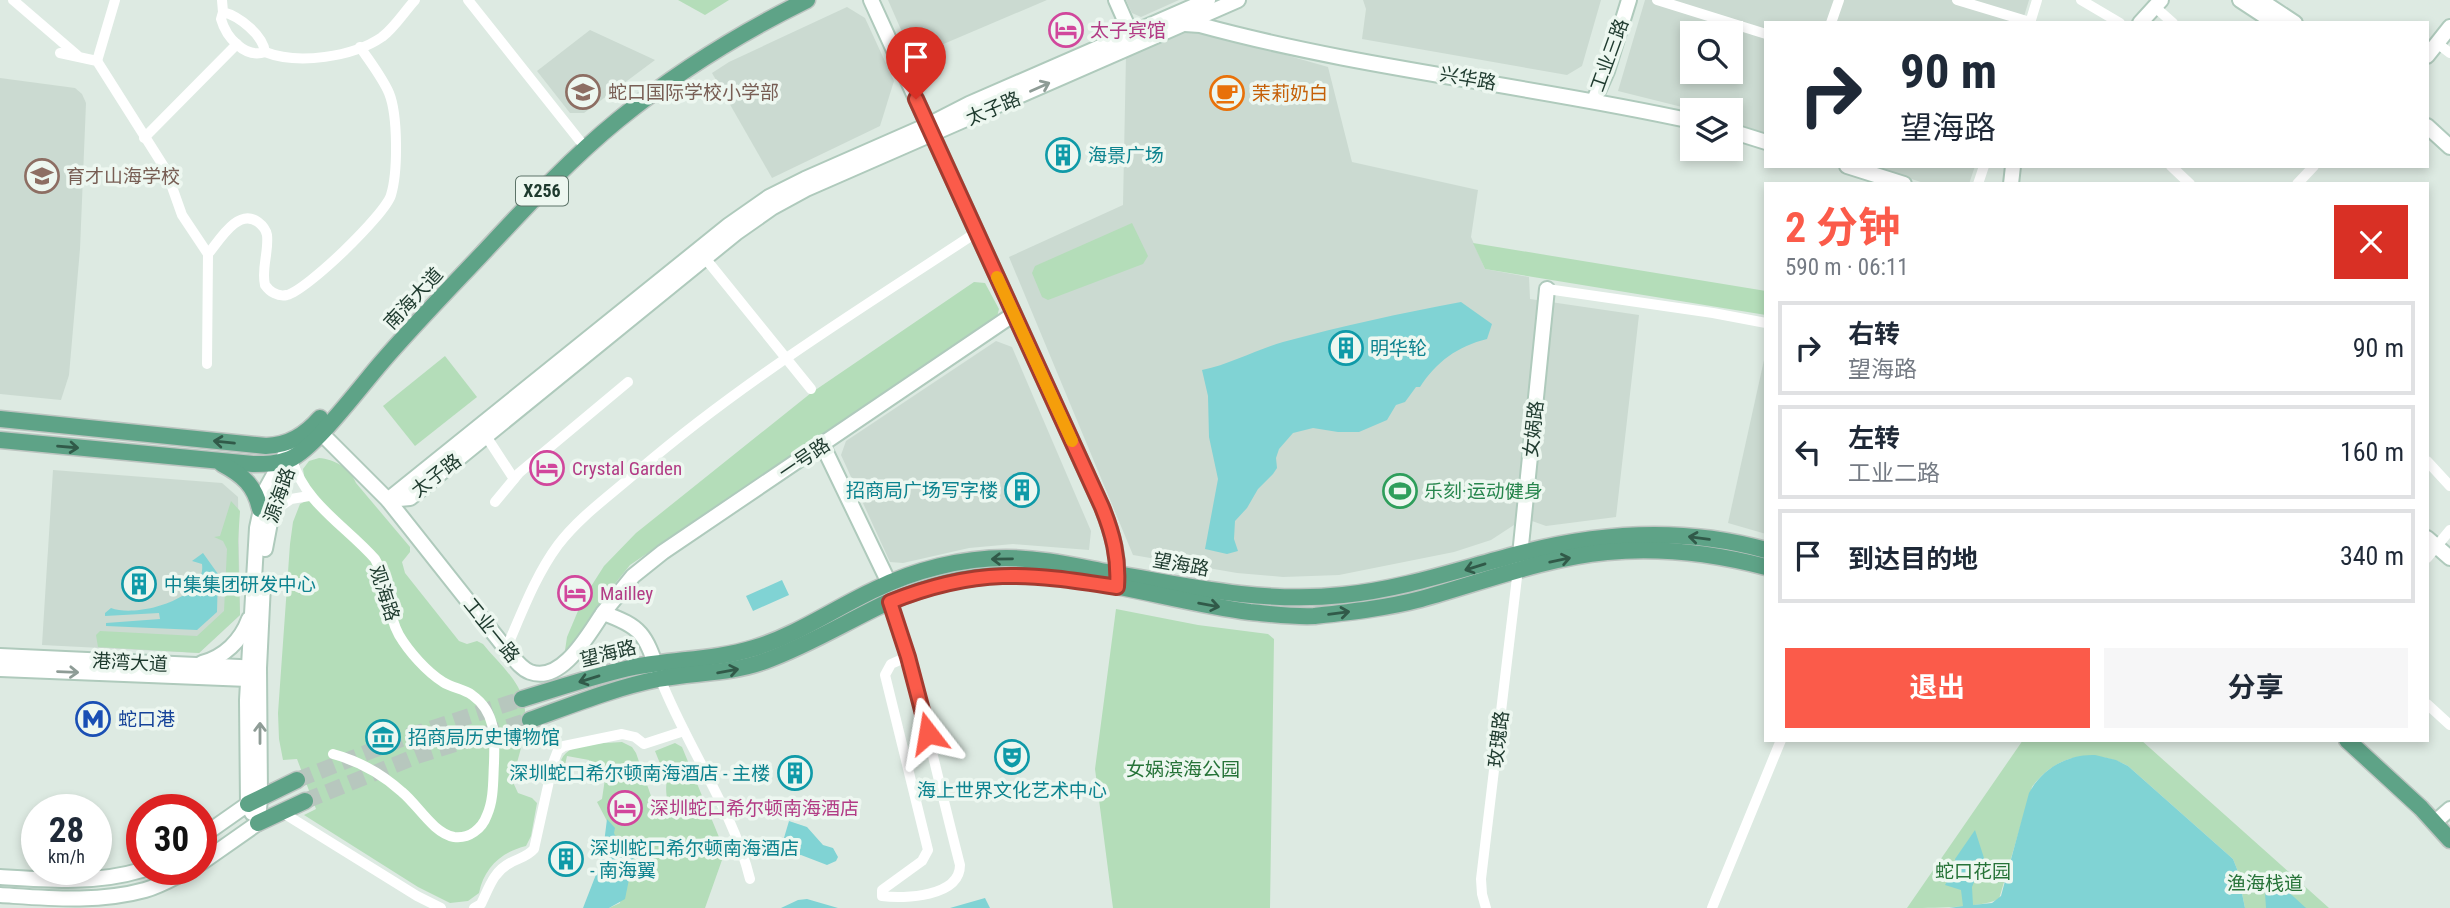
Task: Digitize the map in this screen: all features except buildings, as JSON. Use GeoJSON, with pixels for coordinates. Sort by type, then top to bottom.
{"type":"FeatureCollection","features":[{"type":"Feature","properties":{"kind":"main road","name":"南海大道"},"geometry":{"type":"LineString","coordinates":[[292,442],[321,427],[391,336],[524,195],[580,141],[682,60],[740,23],[785,0]]}},
{"type":"Feature","properties":{"kind":"main road","name":"南海大道"},"geometry":{"type":"LineString","coordinates":[[285,461],[321,427],[530,202],[585,149],[618,120],[714,50],[807,0]]}},
{"type":"Feature","properties":{"kind":"main road"},"geometry":{"type":"LineString","coordinates":[[871,0],[1109,524],[1118,558],[1118,580]]}},
{"type":"Feature","properties":{"kind":"main road"},"geometry":{"type":"LineString","coordinates":[[1116,0],[1131,34]]}},
{"type":"Feature","properties":{"kind":"main road","name":"太子路"},"geometry":{"type":"LineString","coordinates":[[409,491],[486,436],[705,258],[757,218],[792,196],[930,129],[969,104],[1208,0]]}},
{"type":"Feature","properties":{"kind":"main road","name":"太子路"},"geometry":{"type":"LineString","coordinates":[[409,491],[750,209],[796,183],[1238,0]]}},
{"type":"Feature","properties":{"kind":"main road","name":"工业三路"},"geometry":{"type":"LineString","coordinates":[[1594,100],[1599,68],[1620,0]]}},
{"type":"Feature","properties":{"kind":"main road","name":"工业三路"},"geometry":{"type":"LineString","coordinates":[[1594,100],[1607,71],[1629,0]]}},
{"type":"Feature","properties":{"kind":"main road"},"geometry":{"type":"LineString","coordinates":[[2240,0],[2272,21]]}},
{"type":"Feature","properties":{"kind":"main road"},"geometry":{"type":"LineString","coordinates":[[2260,0],[2292,21]]}},
{"type":"Feature","properties":{"kind":"main road"},"geometry":{"type":"LineString","coordinates":[[2142,21],[2158,3]]}},
{"type":"Feature","properties":{"kind":"main road"},"geometry":{"type":"LineString","coordinates":[[1222,7],[1220,12],[1223,19],[1243,37]]}},
{"type":"Feature","properties":{"kind":"main road","name":"兴华路"},"geometry":{"type":"LineString","coordinates":[[1184,24],[1200,25],[1318,53],[1594,100],[1680,118]]}},
{"type":"Feature","properties":{"kind":"main road"},"geometry":{"type":"LineString","coordinates":[[2429,53],[2450,27]]}},
{"type":"Feature","properties":{"kind":"main road"},"geometry":{"type":"LineString","coordinates":[[2429,128],[2450,146]]}},
{"type":"Feature","properties":{"kind":"main road"},"geometry":{"type":"LineString","coordinates":[[1743,135],[1764,141]]}},
{"type":"Feature","properties":{"kind":"main road"},"geometry":{"type":"LineString","coordinates":[[1853,168],[1898,182]]}},
{"type":"Feature","properties":{"kind":"main road","name":"女娲路"},"geometry":{"type":"LineString","coordinates":[[1519,561],[1547,289]]}},
{"type":"Feature","properties":{"kind":"main road","name":"一号路"},"geometry":{"type":"LineString","coordinates":[[603,613],[622,587],[645,565],[1014,314]]}},
{"type":"Feature","properties":{"kind":"main road"},"geometry":{"type":"LineString","coordinates":[[0,419],[266,446],[292,442]]}},
{"type":"Feature","properties":{"kind":"main road","name":"工业一路"},"geometry":{"type":"LineString","coordinates":[[321,427],[387,493],[409,526],[506,649],[527,671],[541,674],[573,656],[603,613]]}},
{"type":"Feature","properties":{"kind":"main road"},"geometry":{"type":"LineString","coordinates":[[0,440],[253,464],[285,461]]}},
{"type":"Feature","properties":{"kind":"main road","name":"源海路"},"geometry":{"type":"LineString","coordinates":[[252,671],[265,550],[265,491],[285,461],[292,442]]}},
{"type":"Feature","properties":{"kind":"main road"},"geometry":{"type":"LineString","coordinates":[[823,446],[889,583]]}},
{"type":"Feature","properties":{"kind":"main road"},"geometry":{"type":"LineString","coordinates":[[213,460],[248,481],[266,511]]}},
{"type":"Feature","properties":{"kind":"main road"},"geometry":{"type":"LineString","coordinates":[[387,493],[409,491],[406,510],[409,526]]}},
{"type":"Feature","properties":{"kind":"main road","name":"源海路"},"geometry":{"type":"LineString","coordinates":[[258,823],[254,801],[252,612],[266,511]]}},
{"type":"Feature","properties":{"kind":"main road","name":"望海路"},"geometry":{"type":"LineString","coordinates":[[1519,561],[1586,539],[1643,534],[1714,540],[1764,550]]}},
{"type":"Feature","properties":{"kind":"main road"},"geometry":{"type":"LineString","coordinates":[[2430,548],[2450,558]]}},
{"type":"Feature","properties":{"kind":"main road","name":"望海路"},"geometry":{"type":"LineString","coordinates":[[530,720],[619,689],[658,671],[757,647],[889,583],[955,563],[1005,558],[1052,562],[1235,610],[1376,591],[1519,561],[1646,550],[1733,559],[1764,567]]}},
{"type":"Feature","properties":{"kind":"main road","name":"望海路"},"geometry":{"type":"LineString","coordinates":[[522,699],[603,674],[658,671],[716,673],[763,662],[890,602],[953,581],[1005,574],[1118,580]]}},
{"type":"Feature","properties":{"kind":"main road"},"geometry":{"type":"LineString","coordinates":[[197,665],[211,661],[233,645],[247,625],[252,612]]}},
{"type":"Feature","properties":{"kind":"main road"},"geometry":{"type":"LineString","coordinates":[[603,613],[634,626],[645,639],[658,671]]}},
{"type":"Feature","properties":{"kind":"main road","name":"港湾大道"},"geometry":{"type":"LineString","coordinates":[[0,656],[197,665],[252,671]]}},
{"type":"Feature","properties":{"kind":"main road","name":"港湾大道"},"geometry":{"type":"LineString","coordinates":[[0,669],[252,671]]}},
{"type":"Feature","properties":{"kind":"main road"},"geometry":{"type":"LineString","coordinates":[[2349,742],[2446,823]]}},
{"type":"Feature","properties":{"kind":"main road"},"geometry":{"type":"LineString","coordinates":[[2364,742],[2446,823]]}},
{"type":"Feature","properties":{"kind":"main road"},"geometry":{"type":"LineString","coordinates":[[217,826],[254,801],[297,780]]}},
{"type":"Feature","properties":{"kind":"main road"},"geometry":{"type":"LineString","coordinates":[[217,852],[258,823],[305,801]]}},
{"type":"Feature","properties":{"kind":"main road"},"geometry":{"type":"LineString","coordinates":[[0,877],[82,880],[126,874]]}},
{"type":"Feature","properties":{"kind":"main road"},"geometry":{"type":"LineString","coordinates":[[0,895],[29,902],[115,896],[147,890],[158,885]]}},
{"type":"Feature","properties":{"kind":"street"},"geometry":{"type":"LineString","coordinates":[[13,0],[80,58]]}},
{"type":"Feature","properties":{"kind":"street"},"geometry":{"type":"LineString","coordinates":[[115,0],[97,61],[166,170],[182,215],[208,254],[207,365]]}},
{"type":"Feature","properties":{"kind":"street"},"geometry":{"type":"LineString","coordinates":[[222,0],[222,23],[237,44],[252,53],[265,52],[299,60],[360,47],[384,36],[415,0]]}},
{"type":"Feature","properties":{"kind":"street"},"geometry":{"type":"LineString","coordinates":[[468,0],[580,141]]}},
{"type":"Feature","properties":{"kind":"street"},"geometry":{"type":"LineString","coordinates":[[1657,0],[1764,33]]}},
{"type":"Feature","properties":{"kind":"street"},"geometry":{"type":"LineString","coordinates":[[1832,21],[1839,0]]}},
{"type":"Feature","properties":{"kind":"street"},"geometry":{"type":"LineString","coordinates":[[1957,0],[2027,21]]}},
{"type":"Feature","properties":{"kind":"street"},"geometry":{"type":"LineString","coordinates":[[2030,21],[2037,0]]}},
{"type":"Feature","properties":{"kind":"street"},"geometry":{"type":"LineString","coordinates":[[2081,0],[2117,21]]}},
{"type":"Feature","properties":{"kind":"street"},"geometry":{"type":"LineString","coordinates":[[2158,3],[2172,21]]}},
{"type":"Feature","properties":{"kind":"street"},"geometry":{"type":"LineString","coordinates":[[223,12],[233,15],[253,31],[264,45],[265,52]]}},
{"type":"Feature","properties":{"kind":"street"},"geometry":{"type":"LineString","coordinates":[[2437,43],[2450,53]]}},
{"type":"Feature","properties":{"kind":"street"},"geometry":{"type":"LineString","coordinates":[[144,138],[237,44]]}},
{"type":"Feature","properties":{"kind":"street"},"geometry":{"type":"LineString","coordinates":[[208,254],[233,224],[243,218],[253,219],[264,227],[267,236],[265,285],[274,294],[287,295],[307,283],[373,222],[386,206],[394,181],[393,110],[388,92],[360,47]]}},
{"type":"Feature","properties":{"kind":"street"},"geometry":{"type":"LineString","coordinates":[[60,53],[97,61]]}},
{"type":"Feature","properties":{"kind":"street"},"geometry":{"type":"LineString","coordinates":[[2173,168],[2188,182]]}},
{"type":"Feature","properties":{"kind":"street"},"geometry":{"type":"LineString","coordinates":[[2299,182],[2311,168]]}},
{"type":"Feature","properties":{"kind":"street"},"geometry":{"type":"LineString","coordinates":[[506,649],[545,565],[567,534],[693,424],[787,357],[977,233]]}},
{"type":"Feature","properties":{"kind":"street"},"geometry":{"type":"LineString","coordinates":[[705,258],[811,389]]}},
{"type":"Feature","properties":{"kind":"street"},"geometry":{"type":"LineString","coordinates":[[1547,289],[1764,323]]}},
{"type":"Feature","properties":{"kind":"street"},"geometry":{"type":"LineString","coordinates":[[495,502],[514,479],[628,382]]}},
{"type":"Feature","properties":{"kind":"street"},"geometry":{"type":"LineString","coordinates":[[486,436],[514,479]]}},
{"type":"Feature","properties":{"kind":"street","name":"观海路"},"geometry":{"type":"LineString","coordinates":[[285,461],[309,496],[375,559],[381,570],[398,634],[413,653],[442,682],[472,695],[484,706],[493,722],[495,738],[492,796],[487,816],[480,828],[469,836],[447,834],[382,776],[354,761],[332,754]]}},
{"type":"Feature","properties":{"kind":"street"},"geometry":{"type":"LineString","coordinates":[[2429,463],[2450,486]]}},
{"type":"Feature","properties":{"kind":"street"},"geometry":{"type":"LineString","coordinates":[[266,511],[291,499],[309,496]]}},
{"type":"Feature","properties":{"kind":"street"},"geometry":{"type":"LineString","coordinates":[[2430,548],[2450,530]]}},
{"type":"Feature","properties":{"kind":"street","name":"玫瑰路"},"geometry":{"type":"LineString","coordinates":[[1486,908],[1482,879],[1519,561]]}},
{"type":"Feature","properties":{"kind":"street"},"geometry":{"type":"LineString","coordinates":[[890,602],[908,657],[960,872],[958,878],[949,886],[916,897],[896,898],[881,896],[882,890],[922,861],[928,850],[885,675],[891,664],[908,657]]}},
{"type":"Feature","properties":{"kind":"street"},"geometry":{"type":"LineString","coordinates":[[658,671],[745,860],[750,879]]}},
{"type":"Feature","properties":{"kind":"street"},"geometry":{"type":"LineString","coordinates":[[2429,706],[2450,725]]}},
{"type":"Feature","properties":{"kind":"street"},"geometry":{"type":"LineString","coordinates":[[474,908],[481,904],[489,885],[501,869],[534,849],[558,750],[564,746],[622,734],[635,737],[644,744],[684,731]]}},
{"type":"Feature","properties":{"kind":"street"},"geometry":{"type":"LineString","coordinates":[[1712,908],[1780,742]]}},
{"type":"Feature","properties":{"kind":"street"},"geometry":{"type":"LineString","coordinates":[[280,811],[417,896],[441,908]]}},
{"type":"Feature","properties":{"kind":"shaded area"},"geometry":{"type":"Polygon","coordinates":[[[888,0],[1047,0],[913,57],[888,0]]]}},
{"type":"Feature","properties":{"kind":"shaded area"},"geometry":{"type":"Polygon","coordinates":[[[1126,0],[1179,0],[1141,17],[1132,13],[1126,0]]]}},
{"type":"Feature","properties":{"kind":"shaded area"},"geometry":{"type":"Polygon","coordinates":[[[1363,0],[1601,0],[1582,66],[1567,75],[1362,39],[1366,9],[1363,0]]]}},
{"type":"Feature","properties":{"kind":"shaded area"},"geometry":{"type":"Polygon","coordinates":[[[1645,0],[2029,0],[2023,21],[1764,21],[1764,132],[1743,126],[1743,98],[1680,98],[1680,106],[1618,91],[1645,0]]]}},
{"type":"Feature","properties":{"kind":"shaded area"},"geometry":{"type":"Polygon","coordinates":[[[847,7],[865,18],[894,81],[880,126],[772,178],[712,73],[729,62],[847,7]]]}},
{"type":"Feature","properties":{"kind":"shaded area","name":"蛇口国际学校小学部"},"geometry":{"type":"Polygon","coordinates":[[[590,30],[655,60],[584,113],[570,113],[537,71],[590,30]]]}},
{"type":"Feature","properties":{"kind":"shaded area"},"geometry":{"type":"Polygon","coordinates":[[[1187,30],[1205,32],[1328,67],[1352,162],[1478,190],[1471,237],[1485,269],[1529,277],[1530,299],[1639,315],[1616,517],[1546,526],[1532,521],[1514,525],[1491,540],[1454,552],[1339,575],[1283,577],[1237,573],[1133,555],[1009,257],[1123,205],[1126,55],[1187,30]]]}},
{"type":"Feature","properties":{"kind":"shaded area","name":"育才山海学校"},"geometry":{"type":"Polygon","coordinates":[[[0,78],[75,88],[86,103],[80,249],[69,375],[61,400],[0,394],[0,78]]]}},
{"type":"Feature","properties":{"kind":"shaded area"},"geometry":{"type":"Polygon","coordinates":[[[1877,168],[1974,168],[1970,182],[1921,182],[1877,168]]]}},
{"type":"Feature","properties":{"kind":"shaded area"},"geometry":{"type":"Polygon","coordinates":[[[996,341],[1012,347],[1091,531],[1089,550],[1013,544],[969,548],[903,563],[890,562],[841,455],[846,441],[996,341]]]}},
{"type":"Feature","properties":{"kind":"shaded area"},"geometry":{"type":"Polygon","coordinates":[[[1764,360],[1764,533],[1728,523],[1764,360]]]}},
{"type":"Feature","properties":{"kind":"shaded area"},"geometry":{"type":"Polygon","coordinates":[[[53,470],[222,483],[238,497],[240,615],[199,653],[42,645],[53,470]]]}},
{"type":"Feature","properties":{"kind":"green space"},"geometry":{"type":"Polygon","coordinates":[[[678,0],[729,0],[705,15],[678,0]]]}},
{"type":"Feature","properties":{"kind":"green space"},"geometry":{"type":"Polygon","coordinates":[[[1132,223],[1148,256],[1143,264],[1048,300],[1042,297],[1032,273],[1035,266],[1132,223]]]}},
{"type":"Feature","properties":{"kind":"green space"},"geometry":{"type":"Polygon","coordinates":[[[1473,243],[1764,291],[1764,315],[1485,269],[1473,243]]]}},
{"type":"Feature","properties":{"kind":"green space"},"geometry":{"type":"Polygon","coordinates":[[[974,282],[985,283],[999,309],[997,317],[630,565],[564,657],[567,637],[583,599],[604,566],[636,533],[811,393],[974,282]]]}},
{"type":"Feature","properties":{"kind":"green space"},"geometry":{"type":"Polygon","coordinates":[[[445,356],[477,397],[415,446],[383,406],[445,356]]]}},
{"type":"Feature","properties":{"kind":"green space"},"geometry":{"type":"Polygon","coordinates":[[[319,458],[336,462],[350,473],[410,547],[410,552],[402,562],[405,573],[459,641],[467,644],[477,641],[483,644],[510,676],[523,698],[524,734],[512,780],[518,793],[537,803],[531,836],[526,846],[509,852],[495,862],[485,876],[479,893],[468,901],[450,903],[418,887],[304,815],[316,809],[297,759],[283,760],[278,713],[290,544],[293,522],[300,504],[308,500],[303,469],[309,461],[319,458]]]}},
{"type":"Feature","properties":{"kind":"green space"},"geometry":{"type":"Polygon","coordinates":[[[231,501],[240,511],[240,615],[199,653],[98,647],[96,635],[100,631],[197,636],[224,611],[227,549],[223,541],[214,537],[220,536],[231,501]]]}},
{"type":"Feature","properties":{"kind":"green space","name":"女娲滨海公园"},"geometry":{"type":"Polygon","coordinates":[[[1116,609],[1198,625],[1268,634],[1274,639],[1270,908],[1113,908],[1095,769],[1116,609]]]}},
{"type":"Feature","properties":{"kind":"green space"},"geometry":{"type":"Polygon","coordinates":[[[622,742],[632,747],[636,753],[651,796],[649,803],[655,818],[667,805],[667,781],[655,751],[675,743],[682,747],[721,842],[722,860],[705,908],[609,908],[620,903],[627,841],[617,840],[597,802],[602,799],[606,772],[589,768],[589,760],[567,756],[565,765],[560,764],[563,756],[577,747],[622,742]]]}},
{"type":"Feature","properties":{"kind":"green space"},"geometry":{"type":"Polygon","coordinates":[[[2022,742],[2143,742],[2329,908],[2245,908],[2233,859],[2128,766],[2115,760],[2089,756],[2076,757],[2052,767],[2032,787],[1999,899],[1968,906],[1907,908],[2022,742]]]}},
{"type":"Feature","properties":{"kind":"water"},"geometry":{"type":"Polygon","coordinates":[[[1461,302],[1492,324],[1487,339],[1457,351],[1441,363],[1405,402],[1396,405],[1387,420],[1359,432],[1313,428],[1293,433],[1279,449],[1277,468],[1235,521],[1234,539],[1238,551],[1227,554],[1205,549],[1218,479],[1209,437],[1208,396],[1202,370],[1305,336],[1461,302]]]}},
{"type":"Feature","properties":{"kind":"water"},"geometry":{"type":"Polygon","coordinates":[[[203,553],[218,574],[217,612],[197,630],[106,626],[106,623],[160,619],[159,613],[105,616],[105,613],[111,608],[153,608],[182,596],[194,587],[201,576],[202,564],[192,561],[203,553]]]}},
{"type":"Feature","properties":{"kind":"water"},"geometry":{"type":"Polygon","coordinates":[[[782,580],[789,595],[753,611],[746,596],[782,580]]]}},
{"type":"Feature","properties":{"kind":"water"},"geometry":{"type":"Polygon","coordinates":[[[2095,755],[2128,766],[2233,859],[2245,908],[1949,908],[1963,906],[1961,890],[1945,885],[1956,865],[1955,859],[1975,830],[1984,858],[1972,887],[1973,905],[1992,903],[2001,896],[2029,793],[2034,784],[2048,770],[2065,760],[2095,755]]]}},
{"type":"Feature","properties":{"kind":"water"},"geometry":{"type":"Polygon","coordinates":[[[607,819],[615,828],[617,840],[627,841],[635,850],[625,899],[609,908],[583,908],[602,859],[607,819]]]}},
{"type":"Feature","properties":{"kind":"water"},"geometry":{"type":"Polygon","coordinates":[[[789,821],[807,827],[823,845],[833,848],[838,857],[836,861],[827,865],[801,855],[791,856],[781,848],[789,821]]]}},
{"type":"Feature","properties":{"kind":"water"},"geometry":{"type":"Polygon","coordinates":[[[2283,887],[2306,908],[2266,908],[2265,893],[2283,887]]]}},
{"type":"Feature","properties":{"kind":"water"},"geometry":{"type":"Polygon","coordinates":[[[985,898],[990,908],[950,908],[985,898]]]}},
{"type":"Feature","properties":{"kind":"water"},"geometry":{"type":"Polygon","coordinates":[[[807,899],[838,908],[781,908],[807,899]]]}},
{"type":"Feature","properties":{"kind":"tunnel"},"geometry":{"type":"LineString","coordinates":[[297,780],[409,736],[522,699]]}},
{"type":"Feature","properties":{"kind":"tunnel"},"geometry":{"type":"LineString","coordinates":[[305,801],[417,756],[530,720]]}},
{"type":"Feature","properties":{"kind":"slow traffic"},"geometry":{"type":"LineString","coordinates":[[997,277],[1072,441]]}},
{"type":"Feature","properties":{"kind":"place","name":"太子宾馆"},"geometry":{"type":"Point","coordinates":[1066,30]}},
{"type":"Feature","properties":{"kind":"place","name":"蛇口国际学校小学部"},"geometry":{"type":"Point","coordinates":[583,92]}},
{"type":"Feature","properties":{"kind":"place","name":"茉莉奶白"},"geometry":{"type":"Point","coordinates":[1227,93]}},
{"type":"Feature","properties":{"kind":"place","name":"海景广场"},"geometry":{"type":"Point","coordinates":[1063,155]}},
{"type":"Feature","properties":{"kind":"place","name":"育才山海学校"},"geometry":{"type":"Point","coordinates":[42,176]}},
{"type":"Feature","properties":{"kind":"place","name":"明华轮"},"geometry":{"type":"Point","coordinates":[1346,348]}},
{"type":"Feature","properties":{"kind":"place","name":"Crystal Garden"},"geometry":{"type":"Point","coordinates":[547,468]}},
{"type":"Feature","properties":{"kind":"place","name":"招商局广场写字楼"},"geometry":{"type":"Point","coordinates":[1022,490]}},
{"type":"Feature","properties":{"kind":"place","name":"乐刻·运动健身"},"geometry":{"type":"Point","coordinates":[1400,491]}},
{"type":"Feature","properties":{"kind":"place","name":"中集集团研发中心"},"geometry":{"type":"Point","coordinates":[139,584]}},
{"type":"Feature","properties":{"kind":"place","name":"Mailley"},"geometry":{"type":"Point","coordinates":[575,593]}},
{"type":"Feature","properties":{"kind":"place","name":"蛇口港"},"geometry":{"type":"Point","coordinates":[93,719]}},
{"type":"Feature","properties":{"kind":"place","name":"招商局历史博物馆"},"geometry":{"type":"Point","coordinates":[383,737]}},
{"type":"Feature","properties":{"kind":"place","name":"海上世界文化艺术中心"},"geometry":{"type":"Point","coordinates":[1012,757]}},
{"type":"Feature","properties":{"kind":"place","name":"深圳蛇口希尔顿南海酒店 - 主楼"},"geometry":{"type":"Point","coordinates":[795,773]}},
{"type":"Feature","properties":{"kind":"place","name":"深圳蛇口希尔顿南海酒店"},"geometry":{"type":"Point","coordinates":[625,808]}},
{"type":"Feature","properties":{"kind":"place","name":"深圳蛇口希尔顿南海酒店 - 南海翼"},"geometry":{"type":"Point","coordinates":[566,859]}},
{"type":"Feature","properties":{"kind":"route"},"geometry":{"type":"LineString","coordinates":[[916,99],[1102,507],[1118,558],[1117,587],[1053,577],[1005,574],[953,581],[890,602],[928,733]]}},
{"type":"Feature","properties":{"kind":"park label","name":"蛇口花园"},"geometry":{"type":"Point","coordinates":[1973,871]}},
{"type":"Feature","properties":{"kind":"park label","name":"渔海栈道"},"geometry":{"type":"Point","coordinates":[2265,883]}}]}
